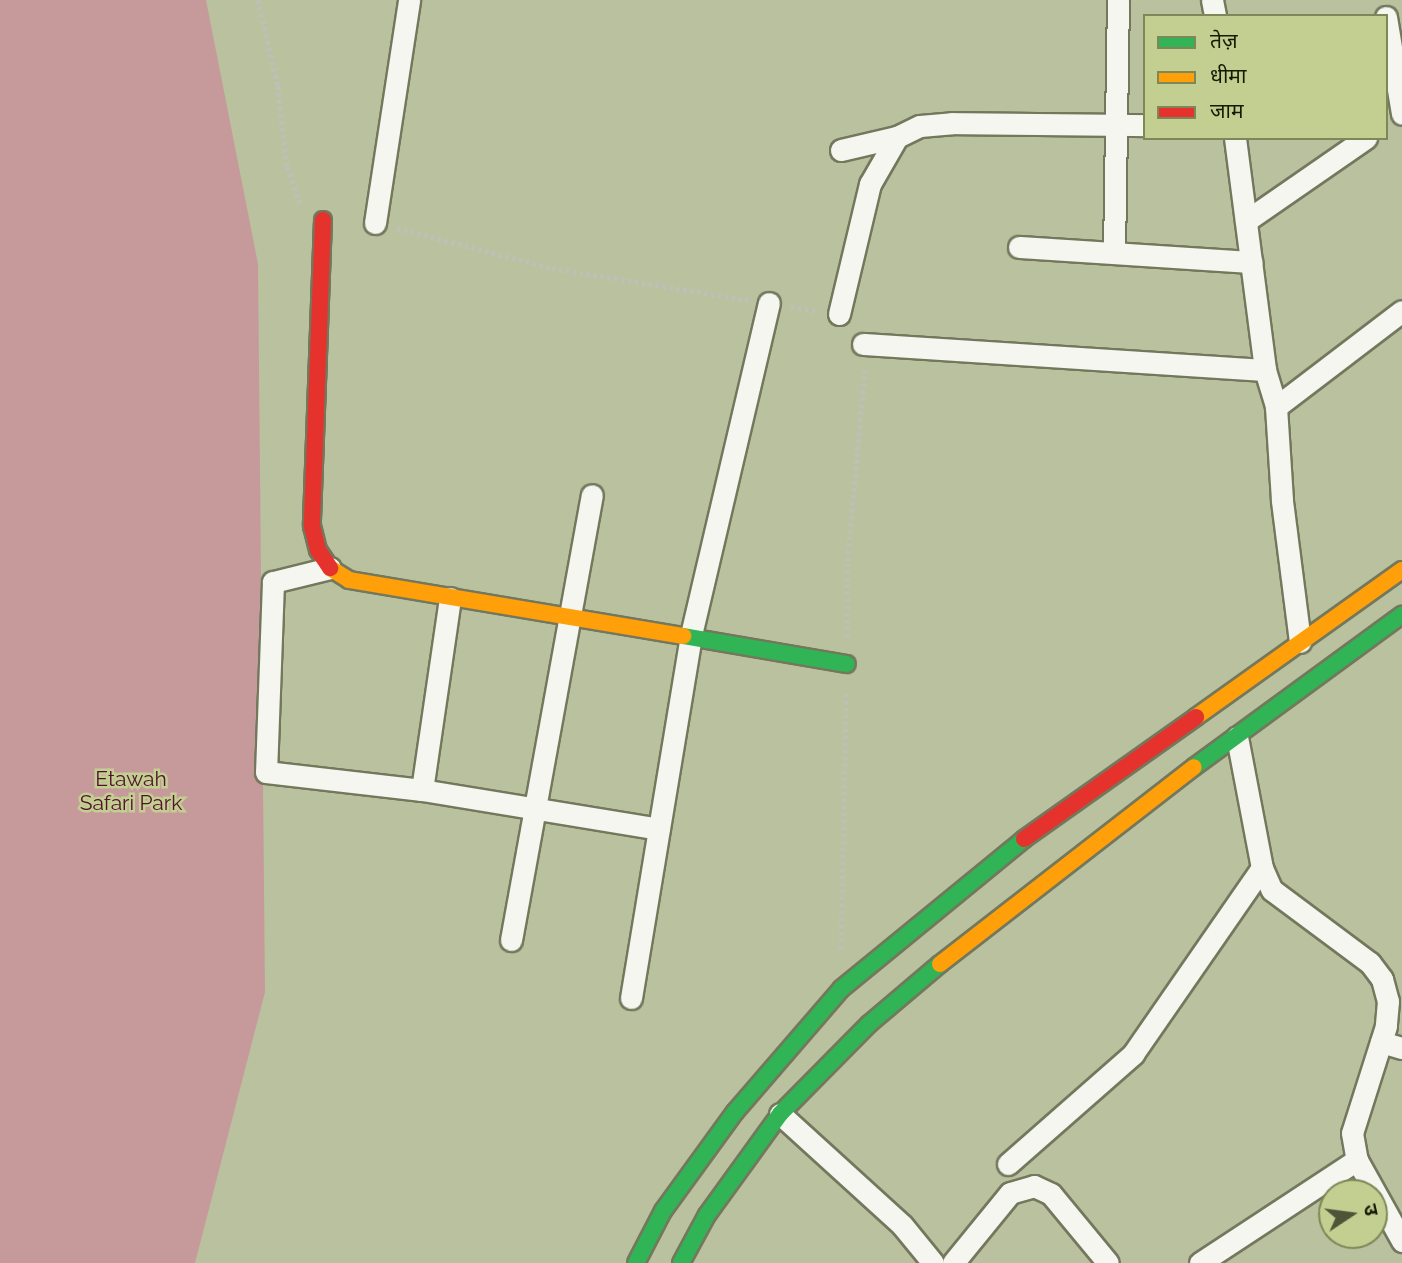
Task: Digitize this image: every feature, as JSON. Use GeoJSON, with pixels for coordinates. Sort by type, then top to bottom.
{"type":"FeatureCollection","features":[{"type":"Feature","properties":{"kind":"main road"},"geometry":{"type":"LineString","coordinates":[[323,220],[312,526],[318,550],[330,568],[349,580],[691,635],[847,664]]}},
{"type":"Feature","properties":{"kind":"main road"},"geometry":{"type":"LineString","coordinates":[[636,1263],[663,1211],[735,1112],[841,989],[986,866],[1402,570]]}},
{"type":"Feature","properties":{"kind":"main road"},"geometry":{"type":"LineString","coordinates":[[681,1263],[708,1215],[780,1114],[869,1024],[998,915],[1402,615]]}},
{"type":"Feature","properties":{"kind":"street"},"geometry":{"type":"LineString","coordinates":[[374,223],[409,0]]}},
{"type":"Feature","properties":{"kind":"street"},"geometry":{"type":"LineString","coordinates":[[1114,253],[1118,0]]}},
{"type":"Feature","properties":{"kind":"street"},"geometry":{"type":"LineString","coordinates":[[1388,29],[1402,114]]}},
{"type":"Feature","properties":{"kind":"street"},"geometry":{"type":"LineString","coordinates":[[841,150],[897,137],[920,126],[952,123],[1143,125]]}},
{"type":"Feature","properties":{"kind":"street"},"geometry":{"type":"LineString","coordinates":[[839,314],[870,184],[897,137]]}},
{"type":"Feature","properties":{"kind":"street"},"geometry":{"type":"LineString","coordinates":[[1235,140],[1265,370],[1276,407],[1282,501],[1300,642]]}},
{"type":"Feature","properties":{"kind":"street"},"geometry":{"type":"LineString","coordinates":[[1246,221],[1363,140]]}},
{"type":"Feature","properties":{"kind":"street"},"geometry":{"type":"LineString","coordinates":[[1019,247],[1252,262]]}},
{"type":"Feature","properties":{"kind":"street"},"geometry":{"type":"LineString","coordinates":[[631,998],[691,635],[769,303]]}},
{"type":"Feature","properties":{"kind":"street"},"geometry":{"type":"LineString","coordinates":[[1276,407],[1402,312]]}},
{"type":"Feature","properties":{"kind":"street"},"geometry":{"type":"LineString","coordinates":[[863,344],[1265,370]]}},
{"type":"Feature","properties":{"kind":"street"},"geometry":{"type":"LineString","coordinates":[[511,940],[592,495]]}},
{"type":"Feature","properties":{"kind":"street"},"geometry":{"type":"LineString","coordinates":[[330,568],[273,582],[266,772],[422,790],[659,829]]}},
{"type":"Feature","properties":{"kind":"street"},"geometry":{"type":"LineString","coordinates":[[422,790],[450,598]]}},
{"type":"Feature","properties":{"kind":"street"},"geometry":{"type":"LineString","coordinates":[[1237,737],[1262,868],[1272,890],[1370,963],[1382,979],[1388,1002],[1381,1042],[1352,1133],[1357,1160],[1394,1216],[1402,1241]]}},
{"type":"Feature","properties":{"kind":"street"},"geometry":{"type":"LineString","coordinates":[[1008,1164],[1133,1054],[1262,868]]}},
{"type":"Feature","properties":{"kind":"street"},"geometry":{"type":"LineString","coordinates":[[1381,1042],[1402,1048]]}},
{"type":"Feature","properties":{"kind":"street"},"geometry":{"type":"LineString","coordinates":[[780,1114],[902,1225],[933,1263]]}},
{"type":"Feature","properties":{"kind":"street"},"geometry":{"type":"LineString","coordinates":[[1200,1263],[1357,1160]]}},
{"type":"Feature","properties":{"kind":"street"},"geometry":{"type":"LineString","coordinates":[[953,1263],[1010,1193],[1034,1186],[1051,1194],[1108,1263]]}},
{"type":"Feature","properties":{"kind":"path"},"geometry":{"type":"LineString","coordinates":[[258,0],[296,198],[323,220]]}},
{"type":"Feature","properties":{"kind":"path"},"geometry":{"type":"LineString","coordinates":[[374,223],[552,268],[839,314]]}},
{"type":"Feature","properties":{"kind":"path"},"geometry":{"type":"LineString","coordinates":[[841,989],[840,825],[847,664],[847,561],[865,367],[863,344]]}},
{"type":"Feature","properties":{"kind":"green space","name":"Etawah Safari Park"},"geometry":{"type":"Polygon","coordinates":[[[0,0],[206,0],[258,264],[265,992],[195,1263],[0,1263],[0,0]]]}},
{"type":"Feature","properties":{"kind":"traffic: fast"},"geometry":{"type":"LineString","coordinates":[[1194,767],[1402,615]]}},
{"type":"Feature","properties":{"kind":"traffic: fast"},"geometry":{"type":"LineString","coordinates":[[683,636],[847,664]]}},
{"type":"Feature","properties":{"kind":"traffic: fast"},"geometry":{"type":"LineString","coordinates":[[636,1263],[663,1211],[735,1112],[841,989],[1024,839]]}},
{"type":"Feature","properties":{"kind":"traffic: fast"},"geometry":{"type":"LineString","coordinates":[[681,1263],[707,1215],[780,1114],[869,1024],[940,964]]}},
{"type":"Feature","properties":{"kind":"traffic: slow"},"geometry":{"type":"LineString","coordinates":[[330,568],[349,580],[683,636]]}},
{"type":"Feature","properties":{"kind":"traffic: slow"},"geometry":{"type":"LineString","coordinates":[[1196,717],[1402,570]]}},
{"type":"Feature","properties":{"kind":"traffic: slow"},"geometry":{"type":"LineString","coordinates":[[940,964],[1194,767]]}},
{"type":"Feature","properties":{"kind":"traffic: jam"},"geometry":{"type":"LineString","coordinates":[[323,220],[312,526],[318,550],[330,568]]}},
{"type":"Feature","properties":{"kind":"traffic: jam"},"geometry":{"type":"LineString","coordinates":[[1024,839],[1196,717]]}}]}
